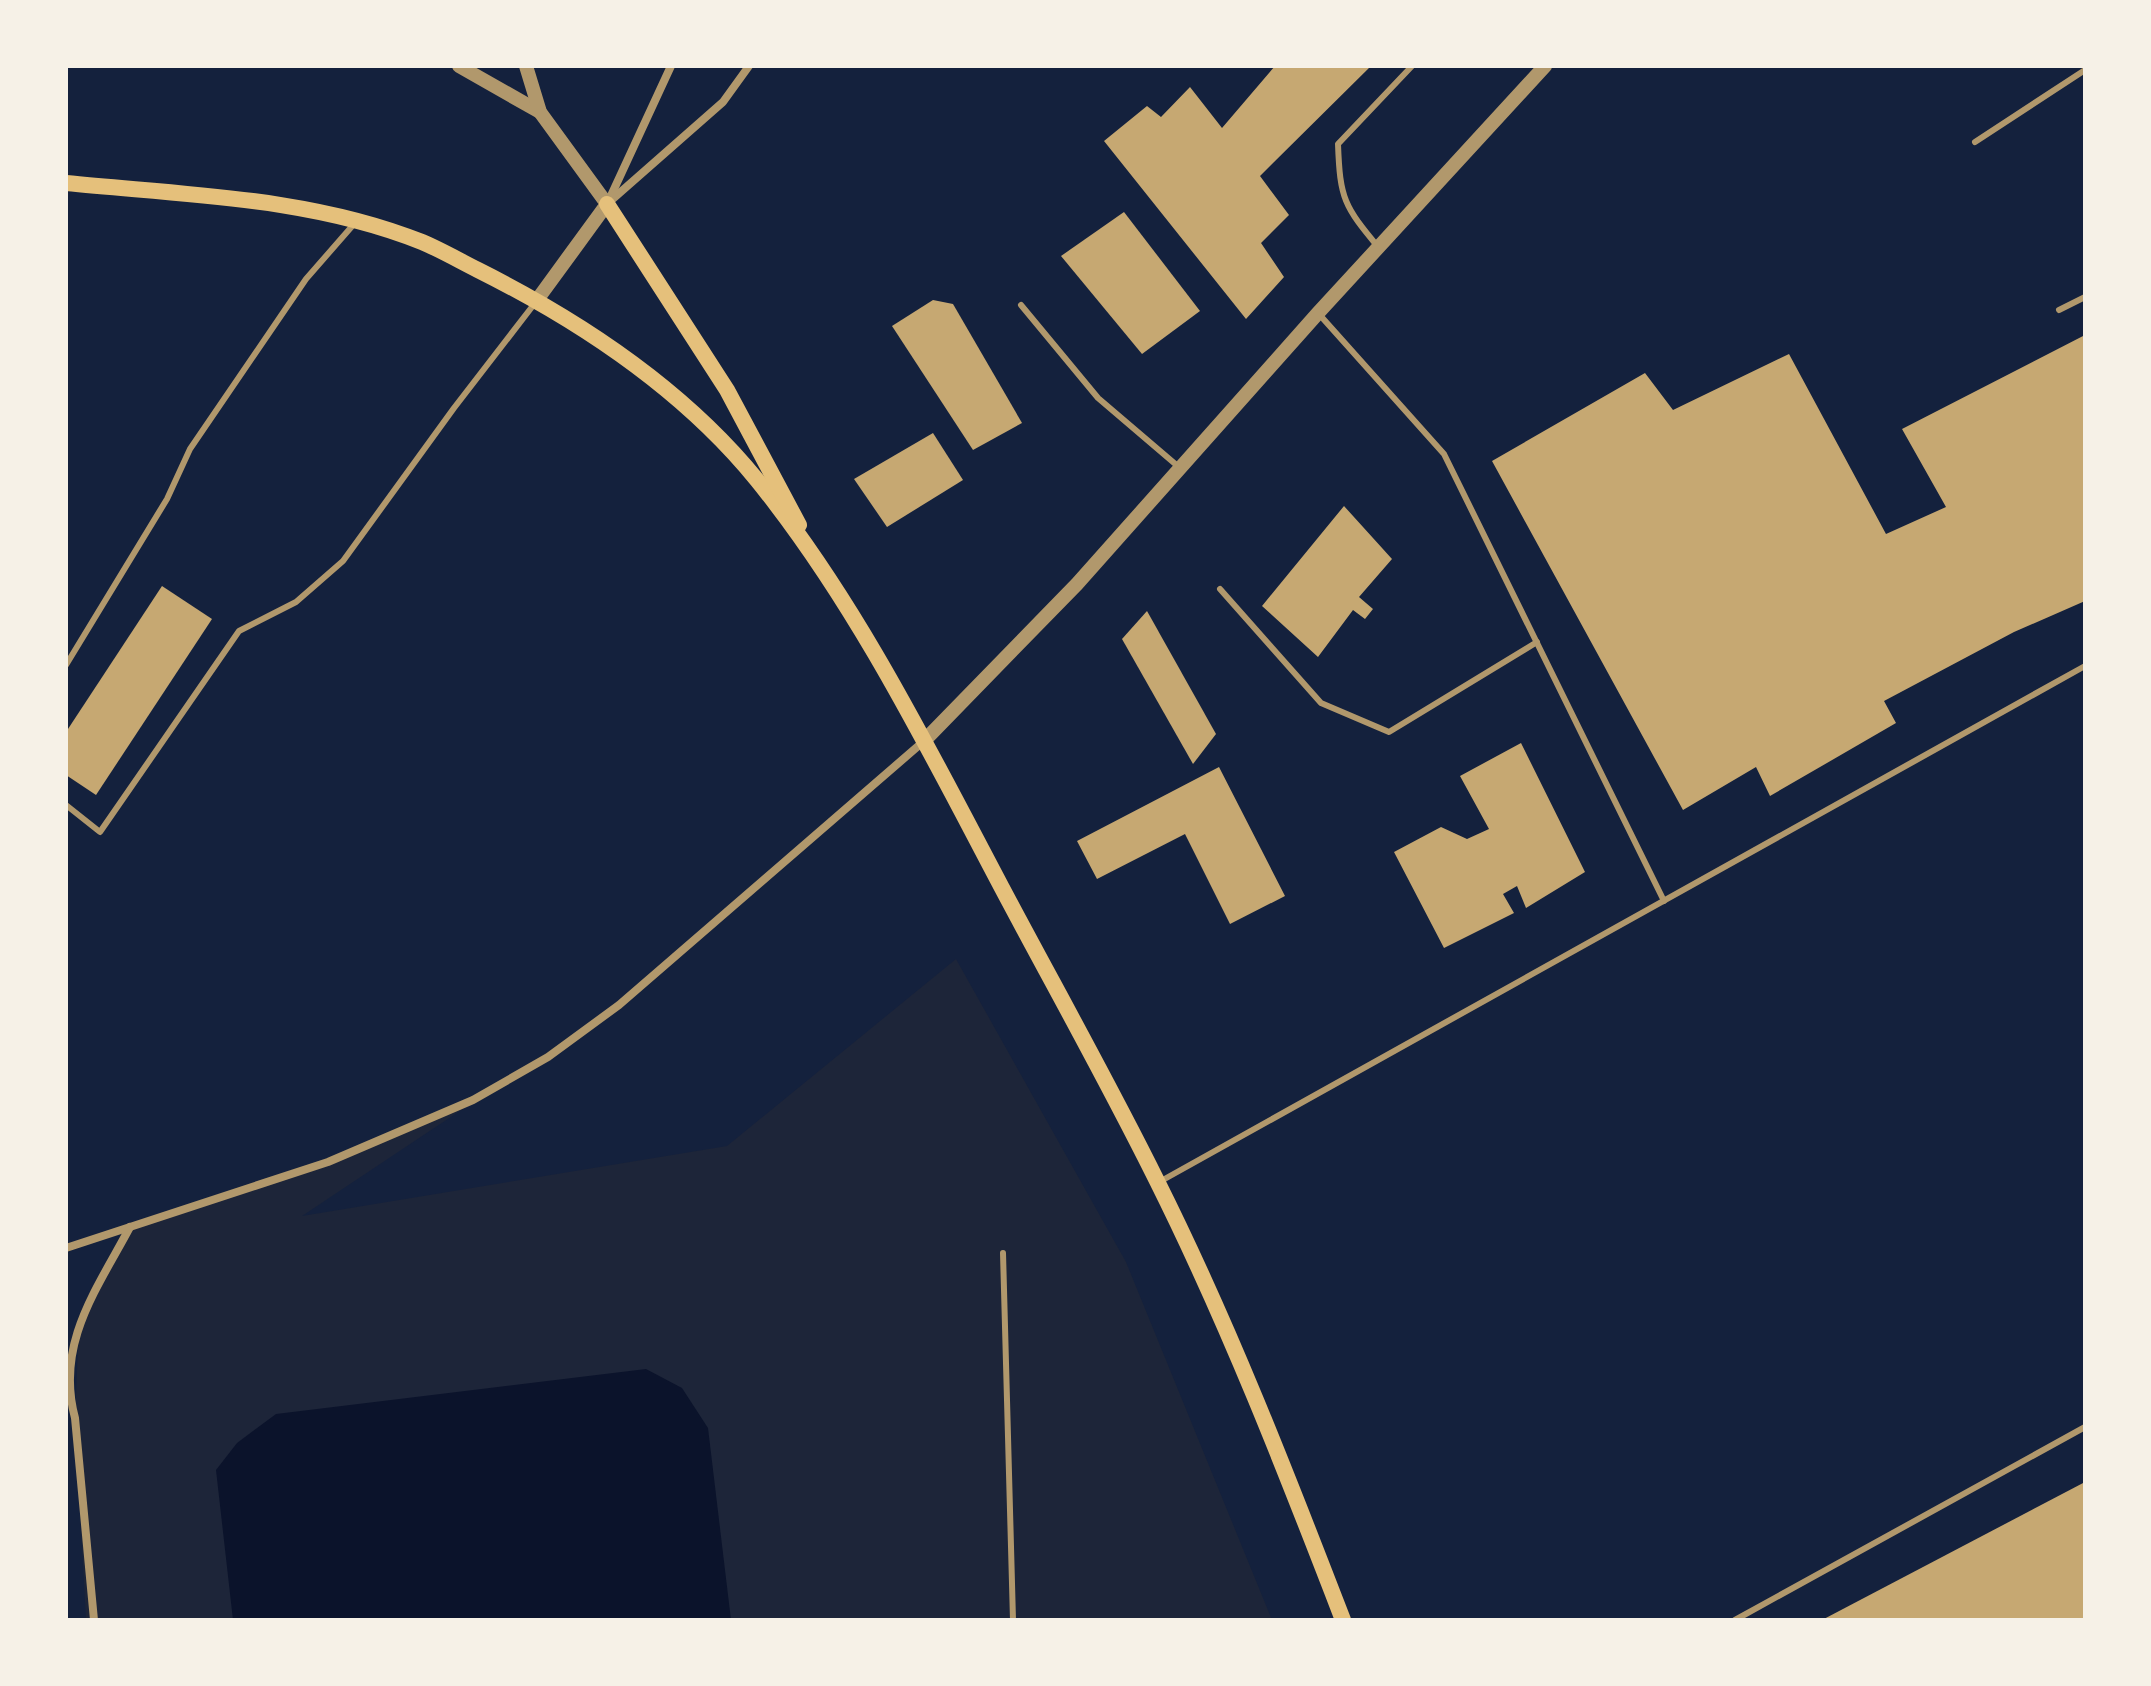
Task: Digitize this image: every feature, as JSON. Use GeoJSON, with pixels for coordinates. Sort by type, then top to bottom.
{"type":"FeatureCollection","features":[{"type":"Feature","properties":{"kind":"main road"},"geometry":{"type":"LineString","coordinates":[[66,183],[235,200],[357,220],[424,243],[537,300],[636,365],[692,412],[756,479],[829,579]]}},
{"type":"Feature","properties":{"kind":"main road"},"geometry":{"type":"LineString","coordinates":[[607,204],[727,390],[829,579],[924,741],[1158,1183],[1268,1432],[1343,1620]]}},
{"type":"Feature","properties":{"kind":"street"},"geometry":{"type":"LineString","coordinates":[[459,66],[540,112]]}},
{"type":"Feature","properties":{"kind":"street"},"geometry":{"type":"LineString","coordinates":[[526,66],[540,112],[607,204]]}},
{"type":"Feature","properties":{"kind":"street"},"geometry":{"type":"LineString","coordinates":[[537,300],[607,204],[671,66]]}},
{"type":"Feature","properties":{"kind":"street"},"geometry":{"type":"LineString","coordinates":[[607,204],[723,102],[749,66]]}},
{"type":"Feature","properties":{"kind":"street"},"geometry":{"type":"LineString","coordinates":[[66,1248],[328,1162],[473,1100],[548,1057],[619,1005],[924,741],[1077,584],[1318,313],[1545,66]]}},
{"type":"Feature","properties":{"kind":"street"},"geometry":{"type":"LineString","coordinates":[[94,1620],[71,1402],[70,1362],[79,1323],[131,1226]]}},
{"type":"Feature","properties":{"kind":"lane"},"geometry":{"type":"LineString","coordinates":[[1379,248],[1352,215],[1340,187],[1338,144],[1412,66]]}},
{"type":"Feature","properties":{"kind":"lane"},"geometry":{"type":"LineString","coordinates":[[1975,142],[2085,70]]}},
{"type":"Feature","properties":{"kind":"lane"},"geometry":{"type":"LineString","coordinates":[[66,665],[167,499],[190,449],[306,279],[357,220]]}},
{"type":"Feature","properties":{"kind":"lane"},"geometry":{"type":"LineString","coordinates":[[2059,310],[2085,297]]}},
{"type":"Feature","properties":{"kind":"lane"},"geometry":{"type":"LineString","coordinates":[[66,805],[100,832],[239,631],[296,602],[343,561],[537,300]]}},
{"type":"Feature","properties":{"kind":"lane"},"geometry":{"type":"LineString","coordinates":[[1021,305],[1098,398],[1180,468]]}},
{"type":"Feature","properties":{"kind":"lane"},"geometry":{"type":"LineString","coordinates":[[1318,313],[1444,454],[1664,901]]}},
{"type":"Feature","properties":{"kind":"lane"},"geometry":{"type":"LineString","coordinates":[[1220,589],[1321,703],[1389,732],[1537,642]]}},
{"type":"Feature","properties":{"kind":"lane"},"geometry":{"type":"LineString","coordinates":[[1158,1183],[2085,666]]}},
{"type":"Feature","properties":{"kind":"lane"},"geometry":{"type":"LineString","coordinates":[[1003,1253],[1013,1620]]}},
{"type":"Feature","properties":{"kind":"lane"},"geometry":{"type":"LineString","coordinates":[[1735,1620],[2085,1427]]}},
{"type":"Feature","properties":{"kind":"shaded area"},"geometry":{"type":"Polygon","coordinates":[[[956,959],[1126,1262],[1272,1620],[86,1620],[75,1418],[79,1323],[131,1226],[328,1162],[473,1100],[619,1005],[302,1216],[727,1146],[956,959]]]}},
{"type":"Feature","properties":{"kind":"shaded area"},"geometry":{"type":"Polygon","coordinates":[[[646,1369],[682,1388],[708,1428],[731,1620],[233,1620],[216,1470],[237,1443],[276,1414],[646,1369]]]}},
{"type":"Feature","properties":{"kind":"building"},"geometry":{"type":"Polygon","coordinates":[[[1275,66],[1371,66],[1260,176],[1289,215],[1261,243],[1284,277],[1246,319],[1104,141],[1147,106],[1161,117],[1190,87],[1222,128],[1275,66]]]}},
{"type":"Feature","properties":{"kind":"building"},"geometry":{"type":"Polygon","coordinates":[[[1124,212],[1200,311],[1142,354],[1061,256],[1124,212]]]}},
{"type":"Feature","properties":{"kind":"building"},"geometry":{"type":"Polygon","coordinates":[[[933,300],[953,304],[1022,423],[973,450],[892,326],[933,300]]]}},
{"type":"Feature","properties":{"kind":"building"},"geometry":{"type":"Polygon","coordinates":[[[2085,335],[2085,601],[2014,632],[1884,701],[1896,723],[1770,796],[1756,767],[1683,810],[1492,461],[1645,373],[1673,410],[1789,354],[1886,534],[1946,507],[1902,429],[2085,335]]]}},
{"type":"Feature","properties":{"kind":"building"},"geometry":{"type":"Polygon","coordinates":[[[933,433],[963,480],[887,527],[854,479],[933,433]]]}},
{"type":"Feature","properties":{"kind":"building"},"geometry":{"type":"Polygon","coordinates":[[[1344,506],[1392,559],[1359,597],[1373,609],[1365,619],[1353,610],[1318,657],[1262,606],[1344,506]]]}},
{"type":"Feature","properties":{"kind":"building"},"geometry":{"type":"Polygon","coordinates":[[[162,586],[212,619],[96,795],[66,775],[66,732],[162,586]]]}},
{"type":"Feature","properties":{"kind":"building"},"geometry":{"type":"Polygon","coordinates":[[[1147,611],[1216,734],[1193,764],[1122,639],[1147,611]]]}},
{"type":"Feature","properties":{"kind":"building"},"geometry":{"type":"Polygon","coordinates":[[[1521,743],[1585,872],[1526,908],[1517,886],[1503,894],[1514,913],[1444,948],[1394,852],[1441,827],[1467,839],[1489,829],[1460,776],[1521,743]]]}},
{"type":"Feature","properties":{"kind":"building"},"geometry":{"type":"Polygon","coordinates":[[[1219,767],[1285,896],[1230,924],[1185,834],[1097,879],[1077,841],[1219,767]]]}},
{"type":"Feature","properties":{"kind":"building"},"geometry":{"type":"Polygon","coordinates":[[[2085,1482],[2085,1620],[1822,1620],[2085,1482]]]}}]}
